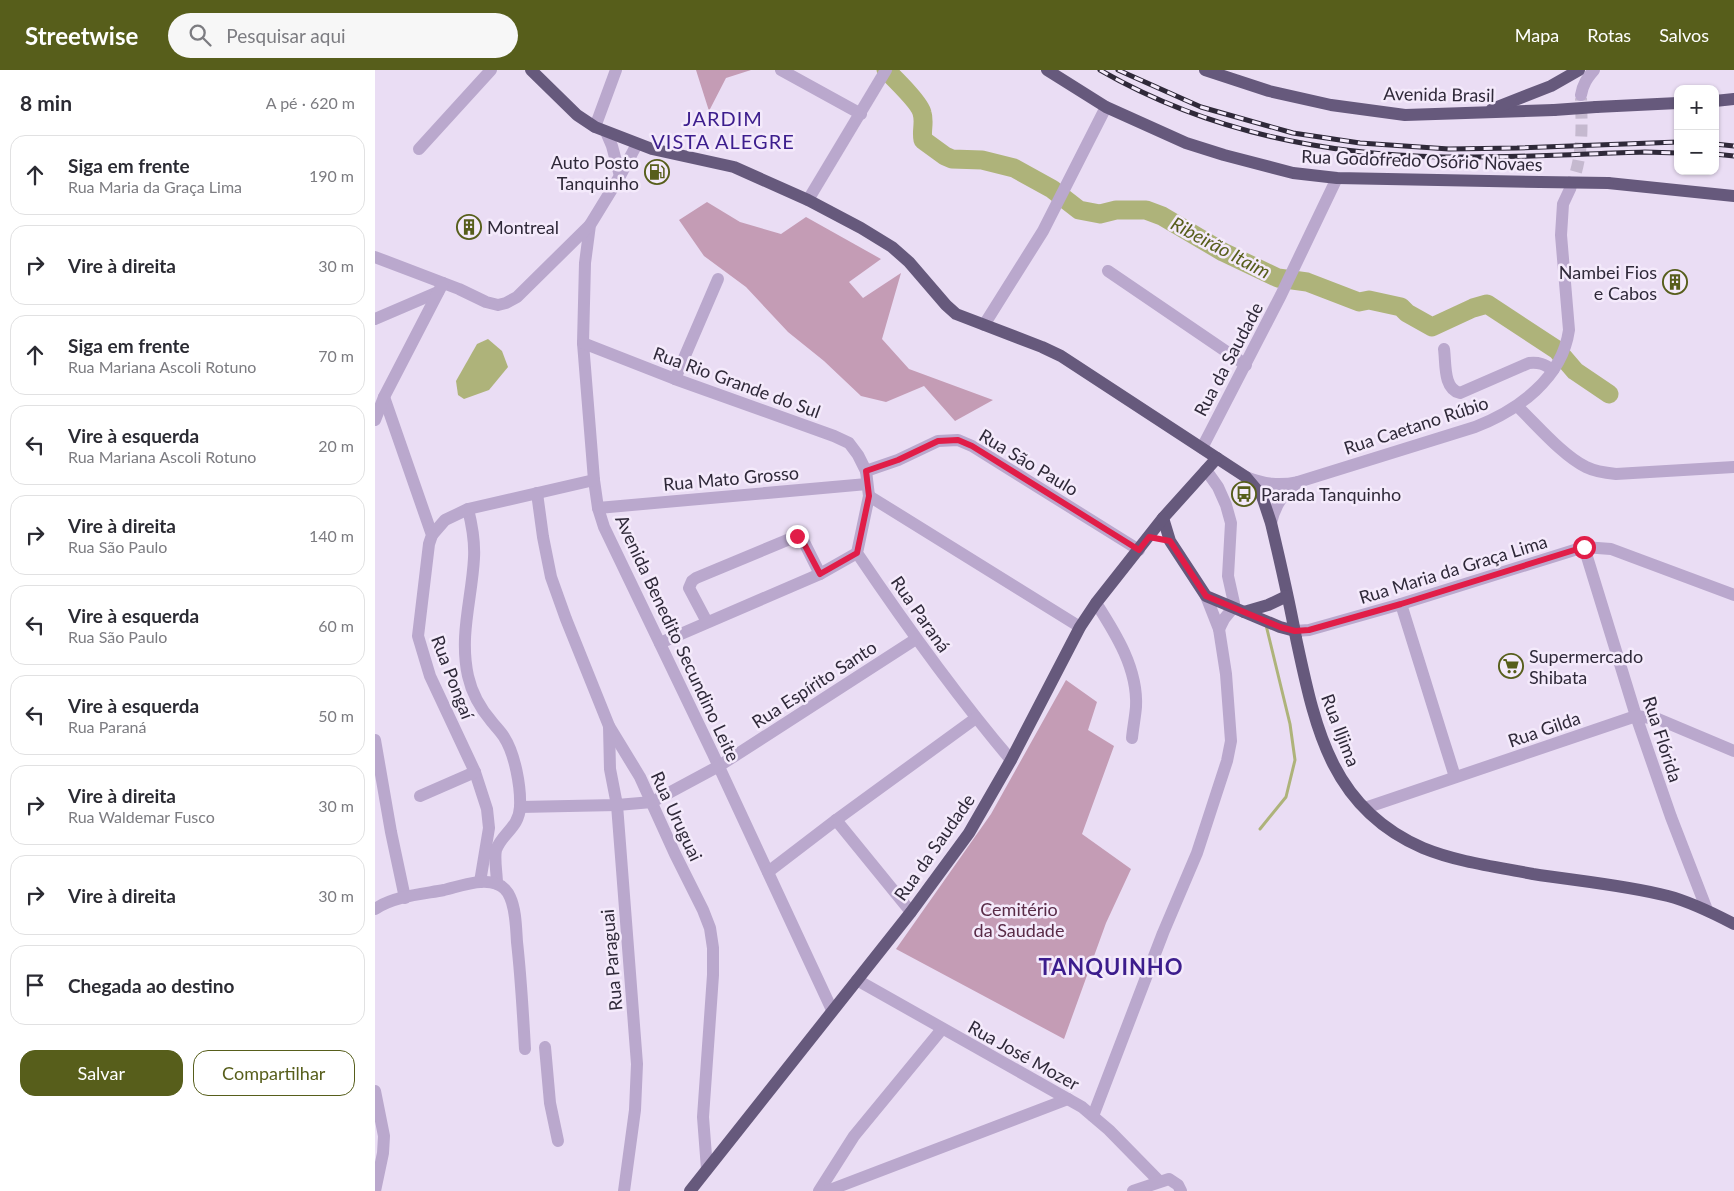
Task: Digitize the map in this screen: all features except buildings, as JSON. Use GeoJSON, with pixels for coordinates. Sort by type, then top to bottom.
{"type":"FeatureCollection","features":[{"type":"Feature","properties":{"kind":"main road","name":"Rua Iljima"},"geometry":{"type":"LineString","coordinates":[[531,70],[577,115],[600,130],[659,151],[734,168],[834,213],[892,247],[909,262],[951,310],[961,317],[1061,356],[1246,477],[1262,496],[1271,524],[1310,703],[1325,747],[1338,776],[1365,808],[1388,827],[1406,839],[1449,857],[1533,874],[1630,888],[1669,897],[1707,910],[1734,924]]}},
{"type":"Feature","properties":{"kind":"main road","name":"Rua Godofredo Osório Novaes"},"geometry":{"type":"LineString","coordinates":[[1047,70],[1106,107],[1186,143],[1293,173],[1337,178],[1608,183],[1734,196]]}},
{"type":"Feature","properties":{"kind":"main road","name":"Avenida Brasil"},"geometry":{"type":"LineString","coordinates":[[1205,70],[1269,91],[1331,106],[1405,115],[1480,114],[1674,103]]}},
{"type":"Feature","properties":{"kind":"main road"},"geometry":{"type":"LineString","coordinates":[[1480,114],[1551,86],[1579,70]]}},
{"type":"Feature","properties":{"kind":"main road"},"geometry":{"type":"LineString","coordinates":[[1719,100],[1733,100]]}},
{"type":"Feature","properties":{"kind":"main road","name":"Rua da Saudade"},"geometry":{"type":"LineString","coordinates":[[690,1191],[911,912],[969,833],[1011,760],[1080,627],[1096,603],[1163,518],[1217,458]]}},
{"type":"Feature","properties":{"kind":"main road"},"geometry":{"type":"LineString","coordinates":[[1163,518],[1170,541],[1206,596],[1280,627],[1295,631]]}},
{"type":"Feature","properties":{"kind":"main road"},"geometry":{"type":"LineString","coordinates":[[1149,537],[1170,541]]}},
{"type":"Feature","properties":{"kind":"main road"},"geometry":{"type":"LineString","coordinates":[[1239,610],[1268,605],[1287,596]]}},
{"type":"Feature","properties":{"kind":"street"},"geometry":{"type":"LineString","coordinates":[[419,149],[491,70]]}},
{"type":"Feature","properties":{"kind":"street"},"geometry":{"type":"LineString","coordinates":[[616,70],[600,130],[612,146],[620,176]]}},
{"type":"Feature","properties":{"kind":"street"},"geometry":{"type":"LineString","coordinates":[[781,70],[861,114]]}},
{"type":"Feature","properties":{"kind":"street"},"geometry":{"type":"LineString","coordinates":[[808,200],[886,70]]}},
{"type":"Feature","properties":{"kind":"street"},"geometry":{"type":"LineString","coordinates":[[1581,95],[1587,78],[1594,70]]}},
{"type":"Feature","properties":{"kind":"street"},"geometry":{"type":"LineString","coordinates":[[984,325],[1043,231],[1106,107]]}},
{"type":"Feature","properties":{"kind":"street","name":"Avenida Benedito Secundino Leite"},"geometry":{"type":"LineString","coordinates":[[637,144],[591,225],[585,263],[583,343],[598,508],[604,527],[719,766],[832,1010]]}},
{"type":"Feature","properties":{"kind":"street","name":"Rua da Saudade"},"geometry":{"type":"LineString","coordinates":[[1201,448],[1281,295],[1337,178]]}},
{"type":"Feature","properties":{"kind":"street","name":"Rua Caetano Rúbio"},"geometry":{"type":"LineString","coordinates":[[1246,477],[1258,482],[1275,485],[1298,482],[1462,432],[1487,422],[1517,406],[1533,393],[1554,368],[1564,352],[1569,330],[1561,235],[1563,204],[1570,190]]}},
{"type":"Feature","properties":{"kind":"street"},"geometry":{"type":"LineString","coordinates":[[375,257],[440,288],[498,305],[507,303],[517,297],[591,225]]}},
{"type":"Feature","properties":{"kind":"street"},"geometry":{"type":"LineString","coordinates":[[1108,270],[1246,364]]}},
{"type":"Feature","properties":{"kind":"street"},"geometry":{"type":"LineString","coordinates":[[675,380],[719,278]]}},
{"type":"Feature","properties":{"kind":"street"},"geometry":{"type":"LineString","coordinates":[[375,319],[440,288]]}},
{"type":"Feature","properties":{"kind":"street"},"geometry":{"type":"LineString","coordinates":[[375,420],[384,397],[440,288]]}},
{"type":"Feature","properties":{"kind":"street","name":"Rua Rio Grande do Sul"},"geometry":{"type":"LineString","coordinates":[[583,343],[675,380],[849,443],[858,455],[867,484]]}},
{"type":"Feature","properties":{"kind":"street"},"geometry":{"type":"LineString","coordinates":[[1444,350],[1448,380],[1451,388],[1455,392],[1460,393],[1529,363],[1537,362],[1554,368]]}},
{"type":"Feature","properties":{"kind":"street"},"geometry":{"type":"LineString","coordinates":[[384,397],[432,535],[445,520],[469,509],[594,480]]}},
{"type":"Feature","properties":{"kind":"street"},"geometry":{"type":"LineString","coordinates":[[1517,406],[1569,456],[1585,467],[1599,472],[1616,474],[1734,467]]}},
{"type":"Feature","properties":{"kind":"street","name":"Rua São Paulo"},"geometry":{"type":"LineString","coordinates":[[867,484],[898,460],[938,441],[958,440],[972,446],[1139,550]]}},
{"type":"Feature","properties":{"kind":"street"},"geometry":{"type":"LineString","coordinates":[[1206,470],[1218,487],[1231,523],[1229,576],[1239,610],[1224,619],[1219,629]]}},
{"type":"Feature","properties":{"kind":"street","name":"Rua Caetano Rúbio"},"geometry":{"type":"LineString","coordinates":[[1271,524],[1273,512],[1283,495],[1298,482]]}},
{"type":"Feature","properties":{"kind":"street"},"geometry":{"type":"LineString","coordinates":[[660,643],[820,574],[857,553],[867,484],[1080,627]]}},
{"type":"Feature","properties":{"kind":"street","name":"Rua Mato Grosso"},"geometry":{"type":"LineString","coordinates":[[598,508],[867,484]]}},
{"type":"Feature","properties":{"kind":"street","name":"Rua Uruguai"},"geometry":{"type":"LineString","coordinates":[[537,493],[551,576],[566,619],[609,726],[626,752],[652,802],[710,928],[713,948],[713,975],[703,1116],[707,1169]]}},
{"type":"Feature","properties":{"kind":"street"},"geometry":{"type":"LineString","coordinates":[[469,509],[473,529],[474,558],[463,647],[467,675],[473,695],[504,736],[512,754],[516,770],[520,807],[517,820],[501,840],[496,850],[497,884]]}},
{"type":"Feature","properties":{"kind":"street","name":"Rua Pongaí"},"geometry":{"type":"LineString","coordinates":[[432,535],[429,544],[418,636],[431,676],[475,772],[487,810],[489,828],[480,882]]}},
{"type":"Feature","properties":{"kind":"street"},"geometry":{"type":"LineString","coordinates":[[707,622],[689,588],[692,581],[696,578],[797,536],[801,538],[820,574]]}},
{"type":"Feature","properties":{"kind":"street","name":"Rua Maria da Graça Lima"},"geometry":{"type":"LineString","coordinates":[[1295,631],[1309,630],[1401,604],[1584,547],[1611,549],[1734,595]]}},
{"type":"Feature","properties":{"kind":"street","name":"Rua Flórida"},"geometry":{"type":"LineString","coordinates":[[1584,547],[1636,716],[1671,818],[1707,910]]}},
{"type":"Feature","properties":{"kind":"street","name":"Rua Paraná"},"geometry":{"type":"LineString","coordinates":[[857,553],[916,639],[976,718],[1011,760]]}},
{"type":"Feature","properties":{"kind":"street"},"geometry":{"type":"LineString","coordinates":[[1093,1116],[1163,933],[1197,853],[1227,761],[1231,741],[1231,726],[1226,674],[1219,629],[1206,596]]}},
{"type":"Feature","properties":{"kind":"street"},"geometry":{"type":"LineString","coordinates":[[1096,603],[1112,628],[1125,654],[1134,683],[1136,706],[1132,738]]}},
{"type":"Feature","properties":{"kind":"street"},"geometry":{"type":"LineString","coordinates":[[1401,604],[1455,777]]}},
{"type":"Feature","properties":{"kind":"street","name":"Rua Espírito Santo"},"geometry":{"type":"LineString","coordinates":[[652,802],[719,766],[916,639]]}},
{"type":"Feature","properties":{"kind":"street","name":"Rua Gilda"},"geometry":{"type":"LineString","coordinates":[[1365,808],[1636,716],[1658,719],[1734,751]]}},
{"type":"Feature","properties":{"kind":"street"},"geometry":{"type":"LineString","coordinates":[[768,872],[976,718]]}},
{"type":"Feature","properties":{"kind":"street","name":"Rua Paraguai"},"geometry":{"type":"LineString","coordinates":[[609,726],[610,769],[617,805],[637,1064],[635,1110],[624,1191]]}},
{"type":"Feature","properties":{"kind":"street"},"geometry":{"type":"LineString","coordinates":[[375,740],[405,898]]}},
{"type":"Feature","properties":{"kind":"street"},"geometry":{"type":"LineString","coordinates":[[420,796],[475,772]]}},
{"type":"Feature","properties":{"kind":"street"},"geometry":{"type":"LineString","coordinates":[[520,807],[617,805],[652,802]]}},
{"type":"Feature","properties":{"kind":"street"},"geometry":{"type":"LineString","coordinates":[[836,820],[911,912]]}},
{"type":"Feature","properties":{"kind":"street"},"geometry":{"type":"LineString","coordinates":[[375,908],[405,898],[480,882],[497,884],[509,894],[512,903],[521,988],[525,1049]]}},
{"type":"Feature","properties":{"kind":"street","name":"Rua José Mozer"},"geometry":{"type":"LineString","coordinates":[[857,980],[1068,1099],[1093,1116],[1159,1181]]}},
{"type":"Feature","properties":{"kind":"street"},"geometry":{"type":"LineString","coordinates":[[819,1191],[854,1136],[942,1029]]}},
{"type":"Feature","properties":{"kind":"street"},"geometry":{"type":"LineString","coordinates":[[545,1047],[550,1103],[558,1141]]}},
{"type":"Feature","properties":{"kind":"street"},"geometry":{"type":"LineString","coordinates":[[375,1090],[384,1136],[383,1153],[375,1191]]}},
{"type":"Feature","properties":{"kind":"street"},"geometry":{"type":"LineString","coordinates":[[827,1191],[1068,1099]]}},
{"type":"Feature","properties":{"kind":"street"},"geometry":{"type":"LineString","coordinates":[[1133,1191],[1169,1179],[1178,1185],[1181,1191]]}},
{"type":"Feature","properties":{"kind":"green space"},"geometry":{"type":"Polygon","coordinates":[[[696,70],[751,70],[726,78],[709,111],[696,70]]]}},
{"type":"Feature","properties":{"kind":"green space"},"geometry":{"type":"Polygon","coordinates":[[[707,202],[740,222],[781,234],[806,217],[881,259],[849,282],[863,298],[901,273],[882,339],[909,369],[993,400],[955,421],[924,386],[886,402],[861,396],[824,361],[788,332],[746,287],[704,256],[679,220],[707,202]]]}},
{"type":"Feature","properties":{"kind":"green space","name":"Cemitério da Saudade"},"geometry":{"type":"Polygon","coordinates":[[[1066,680],[1097,702],[1088,730],[1114,746],[1082,834],[1131,869],[1106,923],[1064,1039],[896,949],[991,814],[1066,680]]]}},
{"type":"Feature","properties":{"kind":"shaded area"},"geometry":{"type":"Polygon","coordinates":[[[488,339],[502,351],[508,367],[489,390],[464,399],[458,395],[456,381],[477,344],[488,339]]]}},
{"type":"Feature","properties":{"kind":"waterway","name":"Ribeirão Itaim"},"geometry":{"type":"LineString","coordinates":[[886,70],[917,103],[922,113],[923,140],[945,156],[952,159],[982,160],[1014,168],[1052,189],[1079,210],[1100,214],[1116,210],[1146,210],[1162,216],[1223,252],[1278,278],[1307,282],[1359,302],[1369,300],[1401,307],[1407,313],[1432,327],[1473,308],[1487,304],[1557,350],[1575,371],[1609,394]]}},
{"type":"Feature","properties":{"kind":"waterway"},"geometry":{"type":"LineString","coordinates":[[1260,829],[1286,797],[1295,760],[1290,724],[1266,625]]}},
{"type":"Feature","properties":{"kind":"tunnel"},"geometry":{"type":"LineString","coordinates":[[1570,189],[1579,155],[1581,98]]}},
{"type":"Feature","properties":{"kind":"railway"},"geometry":{"type":"LineString","coordinates":[[1100,70],[1140,91],[1181,109],[1223,123],[1266,135],[1354,151],[1444,157],[1674,153]]}},
{"type":"Feature","properties":{"kind":"railway"},"geometry":{"type":"LineString","coordinates":[[1118,70],[1201,107],[1293,133],[1360,143],[1449,149],[1674,142]]}},
{"type":"Feature","properties":{"kind":"railway"},"geometry":{"type":"LineString","coordinates":[[1719,144],[1734,146]]}},
{"type":"Feature","properties":{"kind":"railway"},"geometry":{"type":"LineString","coordinates":[[1719,154],[1734,156]]}},
{"type":"Feature","properties":{"kind":"place","name":"Auto Posto Tanquinho"},"geometry":{"type":"Point","coordinates":[657,172]}},
{"type":"Feature","properties":{"kind":"place","name":"Montreal"},"geometry":{"type":"Point","coordinates":[469,227]}},
{"type":"Feature","properties":{"kind":"place","name":"Nambei Fios e Cabos"},"geometry":{"type":"Point","coordinates":[1675,282]}},
{"type":"Feature","properties":{"kind":"place","name":"Parada Tanquinho"},"geometry":{"type":"Point","coordinates":[1244,494]}},
{"type":"Feature","properties":{"kind":"place","name":"Supermercado Shibata"},"geometry":{"type":"Point","coordinates":[1511,666]}},
{"type":"Feature","properties":{"kind":"district","name":"JARDIM VISTA ALEGRE"},"geometry":{"type":"Point","coordinates":[723,130]}},
{"type":"Feature","properties":{"kind":"district","name":"TANQUINHO"},"geometry":{"type":"Point","coordinates":[1111,966]}},
{"type":"Feature","properties":{"kind":"route"},"geometry":{"type":"LineString","coordinates":[[797,536],[801,538],[820,574],[857,553],[869,496],[866,471],[898,460],[938,441],[948,439],[958,440],[972,446],[1139,550],[1149,537],[1170,541],[1206,596],[1280,627],[1295,631],[1309,630],[1401,604],[1584,547]]}}]}
